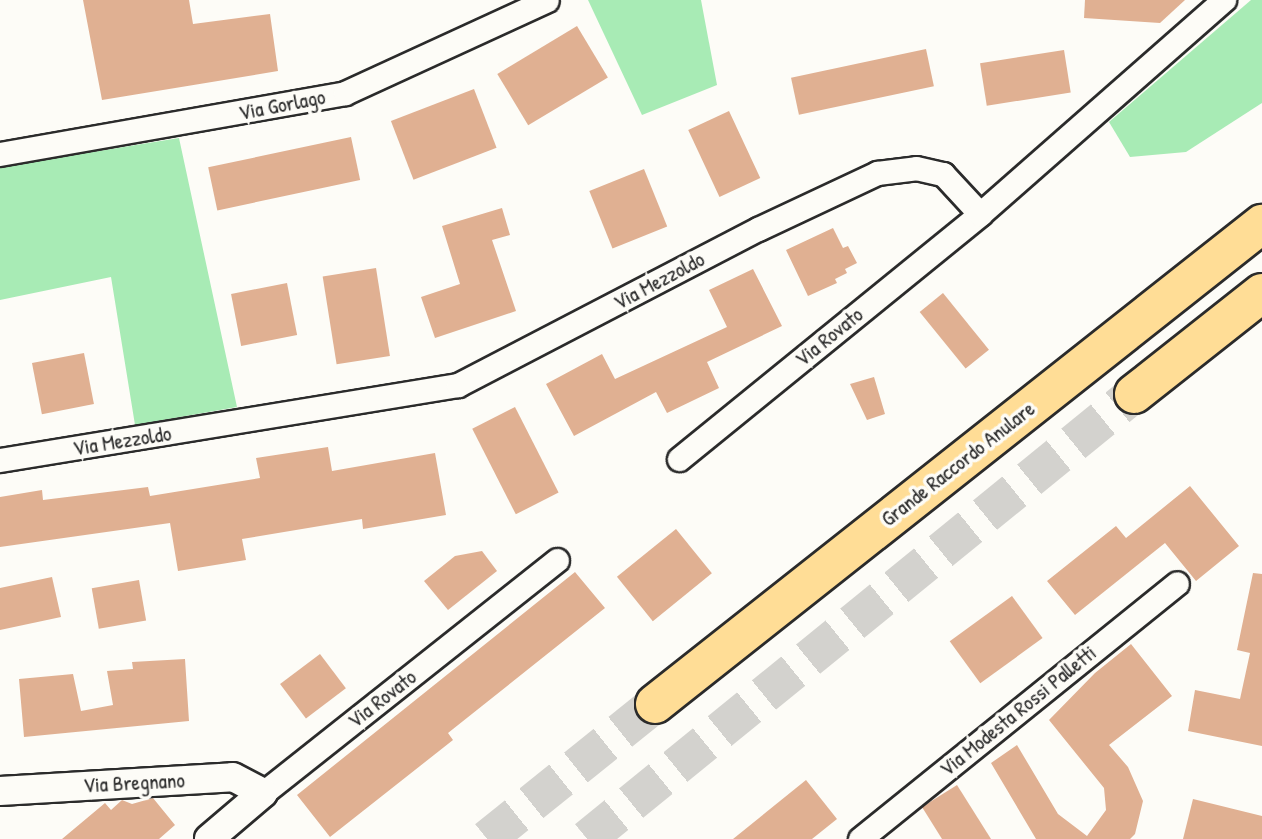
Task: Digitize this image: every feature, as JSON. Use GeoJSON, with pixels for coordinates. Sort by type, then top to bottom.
{"type":"FeatureCollection","features":[{"type":"Feature","properties":{"kind":"highway","name":"Grande Raccordo Anulare"},"geometry":{"type":"LineString","coordinates":[[655,704],[1262,224]]}},
{"type":"Feature","properties":{"kind":"highway"},"geometry":{"type":"LineString","coordinates":[[1134,394],[1262,293]]}},
{"type":"Feature","properties":{"kind":"street","name":"Via Gorlago"},"geometry":{"type":"LineString","coordinates":[[0,155],[345,93],[547,0]]}},
{"type":"Feature","properties":{"kind":"street"},"geometry":{"type":"LineString","coordinates":[[980,214],[1224,0]]}},
{"type":"Feature","properties":{"kind":"street","name":"Via Mezzoldo"},"geometry":{"type":"LineString","coordinates":[[0,460],[458,385],[758,229],[877,173],[916,168],[943,174],[980,214]]}},
{"type":"Feature","properties":{"kind":"street","name":"Via Rovato"},"geometry":{"type":"LineString","coordinates":[[679,459],[980,214]]}},
{"type":"Feature","properties":{"kind":"street","name":"Via Rovato"},"geometry":{"type":"LineString","coordinates":[[209,839],[263,793],[557,561]]}},
{"type":"Feature","properties":{"kind":"street","name":"Via Modesta Rossi Palletti"},"geometry":{"type":"LineString","coordinates":[[860,839],[1177,583]]}},
{"type":"Feature","properties":{"kind":"street","name":"Via Bregnano"},"geometry":{"type":"LineString","coordinates":[[0,791],[233,777],[263,793]]}},
{"type":"Feature","properties":{"kind":"green space"},"geometry":{"type":"Polygon","coordinates":[[[588,0],[701,0],[717,85],[642,115],[588,0]]]}},
{"type":"Feature","properties":{"kind":"green space"},"geometry":{"type":"Polygon","coordinates":[[[1251,0],[1262,0],[1262,103],[1186,152],[1130,157],[1109,122],[1251,0]]]}},
{"type":"Feature","properties":{"kind":"green space"},"geometry":{"type":"Polygon","coordinates":[[[179,138],[237,407],[135,425],[111,277],[0,300],[0,167],[179,138]]]}},
{"type":"Feature","properties":{"kind":"building"},"geometry":{"type":"Polygon","coordinates":[[[83,0],[189,0],[193,24],[270,14],[278,71],[102,100],[83,0]]]}},
{"type":"Feature","properties":{"kind":"building"},"geometry":{"type":"Polygon","coordinates":[[[1085,0],[1185,0],[1160,23],[1084,18],[1085,0]]]}},
{"type":"Feature","properties":{"kind":"building"},"geometry":{"type":"Polygon","coordinates":[[[577,26],[608,77],[528,125],[497,74],[577,26]]]}},
{"type":"Feature","properties":{"kind":"building"},"geometry":{"type":"Polygon","coordinates":[[[926,49],[934,86],[799,115],[791,78],[926,49]]]}},
{"type":"Feature","properties":{"kind":"building"},"geometry":{"type":"Polygon","coordinates":[[[1064,50],[1071,92],[987,106],[980,63],[1064,50]]]}},
{"type":"Feature","properties":{"kind":"building"},"geometry":{"type":"Polygon","coordinates":[[[474,89],[497,148],[413,180],[391,121],[474,89]]]}},
{"type":"Feature","properties":{"kind":"building"},"geometry":{"type":"Polygon","coordinates":[[[729,111],[760,178],[719,197],[688,130],[729,111]]]}},
{"type":"Feature","properties":{"kind":"building"},"geometry":{"type":"Polygon","coordinates":[[[351,137],[360,180],[217,210],[208,167],[351,137]]]}},
{"type":"Feature","properties":{"kind":"building"},"geometry":{"type":"Polygon","coordinates":[[[644,169],[667,226],[613,249],[589,191],[644,169]]]}},
{"type":"Feature","properties":{"kind":"building"},"geometry":{"type":"Polygon","coordinates":[[[502,208],[510,235],[492,240],[516,311],[435,338],[421,297],[460,284],[442,226],[502,208]]]}},
{"type":"Feature","properties":{"kind":"building"},"geometry":{"type":"Polygon","coordinates":[[[833,228],[843,248],[848,246],[857,263],[845,269],[847,273],[835,279],[837,283],[808,296],[786,250],[833,228]]]}},
{"type":"Feature","properties":{"kind":"building"},"geometry":{"type":"Polygon","coordinates":[[[376,268],[390,356],[337,364],[323,276],[376,268]]]}},
{"type":"Feature","properties":{"kind":"building"},"geometry":{"type":"Polygon","coordinates":[[[753,269],[782,326],[707,362],[719,388],[667,413],[656,392],[574,436],[546,384],[602,354],[615,379],[727,327],[709,290],[753,269]]]}},
{"type":"Feature","properties":{"kind":"building"},"geometry":{"type":"Polygon","coordinates":[[[287,283],[297,335],[241,346],[231,294],[287,283]]]}},
{"type":"Feature","properties":{"kind":"building"},"geometry":{"type":"Polygon","coordinates":[[[943,293],[989,350],[966,369],[920,312],[943,293]]]}},
{"type":"Feature","properties":{"kind":"building"},"geometry":{"type":"Polygon","coordinates":[[[84,353],[94,404],[42,414],[32,363],[84,353]]]}},
{"type":"Feature","properties":{"kind":"building"},"geometry":{"type":"Polygon","coordinates":[[[874,377],[885,414],[867,420],[850,384],[874,377]]]}},
{"type":"Feature","properties":{"kind":"building"},"geometry":{"type":"Polygon","coordinates":[[[515,407],[559,493],[516,514],[472,429],[515,407]]]}},
{"type":"Feature","properties":{"kind":"building"},"geometry":{"type":"Polygon","coordinates":[[[328,447],[332,471],[435,453],[446,515],[363,529],[362,519],[242,539],[246,560],[178,571],[170,523],[0,547],[0,497],[42,490],[43,500],[148,487],[150,496],[260,478],[256,458],[328,447]]]}},
{"type":"Feature","properties":{"kind":"building"},"geometry":{"type":"Polygon","coordinates":[[[1190,486],[1239,546],[1196,581],[1165,543],[1075,615],[1047,581],[1116,526],[1126,538],[1190,486]]]}},
{"type":"Feature","properties":{"kind":"building"},"geometry":{"type":"Polygon","coordinates":[[[676,529],[712,573],[653,621],[617,577],[676,529]]]}},
{"type":"Feature","properties":{"kind":"building"},"geometry":{"type":"Polygon","coordinates":[[[482,551],[497,571],[448,610],[424,581],[455,556],[482,551]]]}},
{"type":"Feature","properties":{"kind":"building"},"geometry":{"type":"Polygon","coordinates":[[[575,572],[605,608],[448,733],[453,740],[330,837],[297,795],[575,572]]]}},
{"type":"Feature","properties":{"kind":"building"},"geometry":{"type":"Polygon","coordinates":[[[1253,573],[1262,574],[1262,746],[1188,731],[1195,690],[1240,699],[1250,653],[1237,650],[1253,573]]]}},
{"type":"Feature","properties":{"kind":"building"},"geometry":{"type":"Polygon","coordinates":[[[52,577],[61,617],[0,630],[0,588],[52,577]]]}},
{"type":"Feature","properties":{"kind":"building"},"geometry":{"type":"Polygon","coordinates":[[[139,580],[146,620],[99,629],[92,588],[139,580]]]}},
{"type":"Feature","properties":{"kind":"building"},"geometry":{"type":"Polygon","coordinates":[[[1012,596],[1043,638],[980,683],[950,641],[1012,596]]]}},
{"type":"Feature","properties":{"kind":"building"},"geometry":{"type":"Polygon","coordinates":[[[1131,644],[1172,696],[1109,745],[1128,767],[1143,801],[1135,834],[1130,839],[1036,839],[991,763],[1017,745],[1058,814],[1087,836],[1106,810],[1104,788],[1049,720],[1095,673],[1131,644]]]}},
{"type":"Feature","properties":{"kind":"building"},"geometry":{"type":"Polygon","coordinates":[[[320,654],[346,688],[306,718],[280,684],[320,654]]]}},
{"type":"Feature","properties":{"kind":"building"},"geometry":{"type":"Polygon","coordinates":[[[185,659],[189,721],[24,737],[19,679],[73,674],[81,711],[113,705],[107,671],[133,669],[132,662],[185,659]]]}},
{"type":"Feature","properties":{"kind":"building"},"geometry":{"type":"Polygon","coordinates":[[[806,780],[837,819],[812,839],[733,839],[806,780]]]}},
{"type":"Feature","properties":{"kind":"building"},"geometry":{"type":"Polygon","coordinates":[[[957,785],[991,839],[942,839],[922,807],[957,785]]]}},
{"type":"Feature","properties":{"kind":"building"},"geometry":{"type":"Polygon","coordinates":[[[153,798],[175,825],[159,839],[62,839],[105,803],[111,810],[122,800],[132,804],[153,798]]]}},
{"type":"Feature","properties":{"kind":"building"},"geometry":{"type":"Polygon","coordinates":[[[1193,799],[1262,816],[1262,839],[1183,839],[1193,799]]]}},
{"type":"Feature","properties":{"kind":"tunnel"},"geometry":{"type":"LineString","coordinates":[[587,839],[1134,394]]}},
{"type":"Feature","properties":{"kind":"tunnel"},"geometry":{"type":"LineString","coordinates":[[487,839],[655,704]]}}]}
